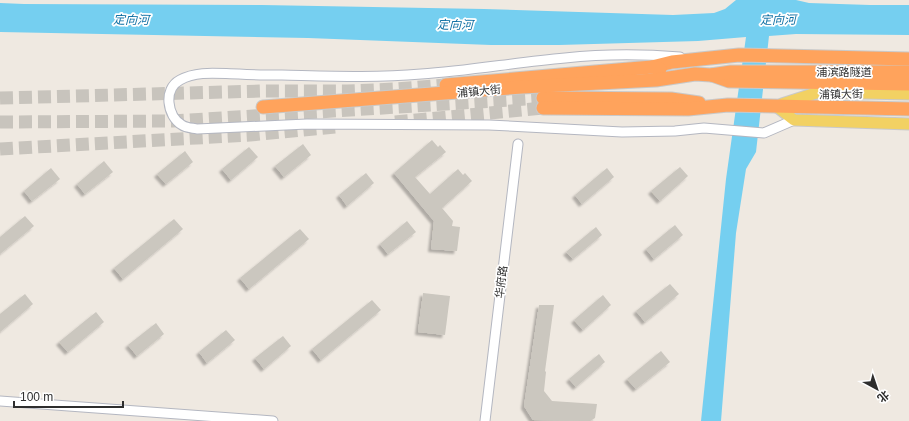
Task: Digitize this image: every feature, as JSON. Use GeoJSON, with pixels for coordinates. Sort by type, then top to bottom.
{"type":"FeatureCollection","features":[{"type":"Feature","properties":{"kind":"highway"},"geometry":{"type":"LineString","coordinates":[[652,67],[672,62],[739,55],[909,59]]}},
{"type":"Feature","properties":{"kind":"highway","name":"浦镇大街"},"geometry":{"type":"LineString","coordinates":[[446,85],[652,67],[695,74],[777,77]]}},
{"type":"Feature","properties":{"kind":"highway","name":"浦滨路隧道"},"geometry":{"type":"LineString","coordinates":[[777,77],[909,72]]}},
{"type":"Feature","properties":{"kind":"highway","name":"浦镇大街"},"geometry":{"type":"LineString","coordinates":[[263,107],[522,87],[656,80],[695,74]]}},
{"type":"Feature","properties":{"kind":"highway"},"geometry":{"type":"LineString","coordinates":[[777,77],[909,84]]}},
{"type":"Feature","properties":{"kind":"highway","name":"浦镇大街"},"geometry":{"type":"LineString","coordinates":[[543,103],[688,110],[724,105],[909,109]]}},
{"type":"Feature","properties":{"kind":"main road","name":"浦镇大街"},"geometry":{"type":"LineString","coordinates":[[776,106],[819,92],[909,94]]}},
{"type":"Feature","properties":{"kind":"main road"},"geometry":{"type":"LineString","coordinates":[[776,106],[794,120],[909,124]]}},
{"type":"Feature","properties":{"kind":"street"},"geometry":{"type":"LineString","coordinates":[[705,59],[639,54],[566,58],[508,66],[420,75],[297,76],[212,73],[193,75],[179,80],[172,86],[169,100],[174,118],[183,126],[197,129],[307,124],[489,126],[622,132],[676,131],[704,128],[764,133],[794,120]]}},
{"type":"Feature","properties":{"kind":"street","name":"华府路"},"geometry":{"type":"LineString","coordinates":[[485,421],[518,144]]}},
{"type":"Feature","properties":{"kind":"street"},"geometry":{"type":"LineString","coordinates":[[0,401],[273,421]]}},
{"type":"Feature","properties":{"kind":"water","name":"定向河"},"geometry":{"type":"Polygon","coordinates":[[[736,0],[796,0],[809,3],[909,5],[909,35],[796,34],[769,36],[756,152],[746,169],[736,233],[721,421],[701,421],[726,179],[746,37],[698,41],[559,45],[491,45],[308,38],[0,32],[0,3],[262,5],[484,9],[673,15],[714,13],[725,9],[736,0]]]}},
{"type":"Feature","properties":{"kind":"building"},"geometry":{"type":"Polygon","coordinates":[[[432,140],[438,147],[440,145],[446,152],[415,177],[430,194],[458,169],[463,175],[465,173],[472,181],[442,208],[453,221],[452,226],[460,227],[457,251],[431,249],[434,221],[394,173],[432,140]]]}},
{"type":"Feature","properties":{"kind":"building"},"geometry":{"type":"Polygon","coordinates":[[[303,144],[311,155],[284,177],[275,166],[303,144]]]}},
{"type":"Feature","properties":{"kind":"building"},"geometry":{"type":"Polygon","coordinates":[[[249,147],[258,157],[231,180],[222,169],[249,147]]]}},
{"type":"Feature","properties":{"kind":"building"},"geometry":{"type":"Polygon","coordinates":[[[185,151],[193,162],[166,184],[157,174],[185,151]]]}},
{"type":"Feature","properties":{"kind":"building"},"geometry":{"type":"Polygon","coordinates":[[[104,161],[113,172],[85,194],[77,184],[104,161]]]}},
{"type":"Feature","properties":{"kind":"building"},"geometry":{"type":"Polygon","coordinates":[[[680,167],[688,176],[660,201],[651,191],[680,167]]]}},
{"type":"Feature","properties":{"kind":"building"},"geometry":{"type":"Polygon","coordinates":[[[51,168],[60,179],[32,201],[24,191],[51,168]]]}},
{"type":"Feature","properties":{"kind":"building"},"geometry":{"type":"Polygon","coordinates":[[[607,168],[614,177],[582,204],[575,195],[607,168]]]}},
{"type":"Feature","properties":{"kind":"building"},"geometry":{"type":"Polygon","coordinates":[[[366,173],[374,183],[347,206],[339,195],[366,173]]]}},
{"type":"Feature","properties":{"kind":"building"},"geometry":{"type":"Polygon","coordinates":[[[25,216],[34,226],[0,254],[0,237],[25,216]]]}},
{"type":"Feature","properties":{"kind":"building"},"geometry":{"type":"Polygon","coordinates":[[[174,219],[183,229],[123,279],[114,268],[174,219]]]}},
{"type":"Feature","properties":{"kind":"building"},"geometry":{"type":"Polygon","coordinates":[[[407,221],[416,232],[388,254],[380,244],[407,221]]]}},
{"type":"Feature","properties":{"kind":"building"},"geometry":{"type":"Polygon","coordinates":[[[675,225],[683,235],[654,259],[646,249],[675,225]]]}},
{"type":"Feature","properties":{"kind":"building"},"geometry":{"type":"Polygon","coordinates":[[[596,227],[602,235],[573,259],[566,252],[596,227]]]}},
{"type":"Feature","properties":{"kind":"building"},"geometry":{"type":"Polygon","coordinates":[[[300,229],[309,239],[249,289],[240,278],[300,229]]]}},
{"type":"Feature","properties":{"kind":"building"},"geometry":{"type":"Polygon","coordinates":[[[670,284],[679,294],[645,322],[636,311],[670,284]]]}},
{"type":"Feature","properties":{"kind":"building"},"geometry":{"type":"Polygon","coordinates":[[[423,293],[450,296],[445,335],[418,332],[423,293]]]}},
{"type":"Feature","properties":{"kind":"building"},"geometry":{"type":"Polygon","coordinates":[[[25,294],[33,304],[0,332],[0,314],[25,294]]]}},
{"type":"Feature","properties":{"kind":"building"},"geometry":{"type":"Polygon","coordinates":[[[603,295],[611,305],[583,330],[574,320],[603,295]]]}},
{"type":"Feature","properties":{"kind":"building"},"geometry":{"type":"Polygon","coordinates":[[[372,300],[381,310],[321,360],[312,349],[372,300]]]}},
{"type":"Feature","properties":{"kind":"building"},"geometry":{"type":"Polygon","coordinates":[[[539,305],[554,305],[545,371],[544,391],[552,401],[597,404],[595,418],[590,421],[533,420],[524,406],[539,305]]]}},
{"type":"Feature","properties":{"kind":"building"},"geometry":{"type":"Polygon","coordinates":[[[96,312],[104,322],[68,352],[59,342],[96,312]]]}},
{"type":"Feature","properties":{"kind":"building"},"geometry":{"type":"Polygon","coordinates":[[[156,323],[164,334],[137,356],[128,345],[156,323]]]}},
{"type":"Feature","properties":{"kind":"building"},"geometry":{"type":"Polygon","coordinates":[[[226,330],[235,340],[207,363],[199,352],[226,330]]]}},
{"type":"Feature","properties":{"kind":"building"},"geometry":{"type":"Polygon","coordinates":[[[283,336],[291,346],[264,369],[255,358],[283,336]]]}},
{"type":"Feature","properties":{"kind":"building"},"geometry":{"type":"Polygon","coordinates":[[[661,351],[670,362],[636,389],[627,379],[661,351]]]}},
{"type":"Feature","properties":{"kind":"building"},"geometry":{"type":"Polygon","coordinates":[[[599,354],[605,362],[576,387],[569,379],[599,354]]]}},
{"type":"Feature","properties":{"kind":"tunnel"},"geometry":{"type":"LineString","coordinates":[[0,98],[263,91],[347,91],[446,85]]}},
{"type":"Feature","properties":{"kind":"tunnel"},"geometry":{"type":"LineString","coordinates":[[0,122],[173,121],[543,98]]}},
{"type":"Feature","properties":{"kind":"tunnel"},"geometry":{"type":"LineString","coordinates":[[395,122],[543,108]]}},
{"type":"Feature","properties":{"kind":"tunnel"},"geometry":{"type":"LineString","coordinates":[[0,149],[250,135],[335,127]]}}]}
